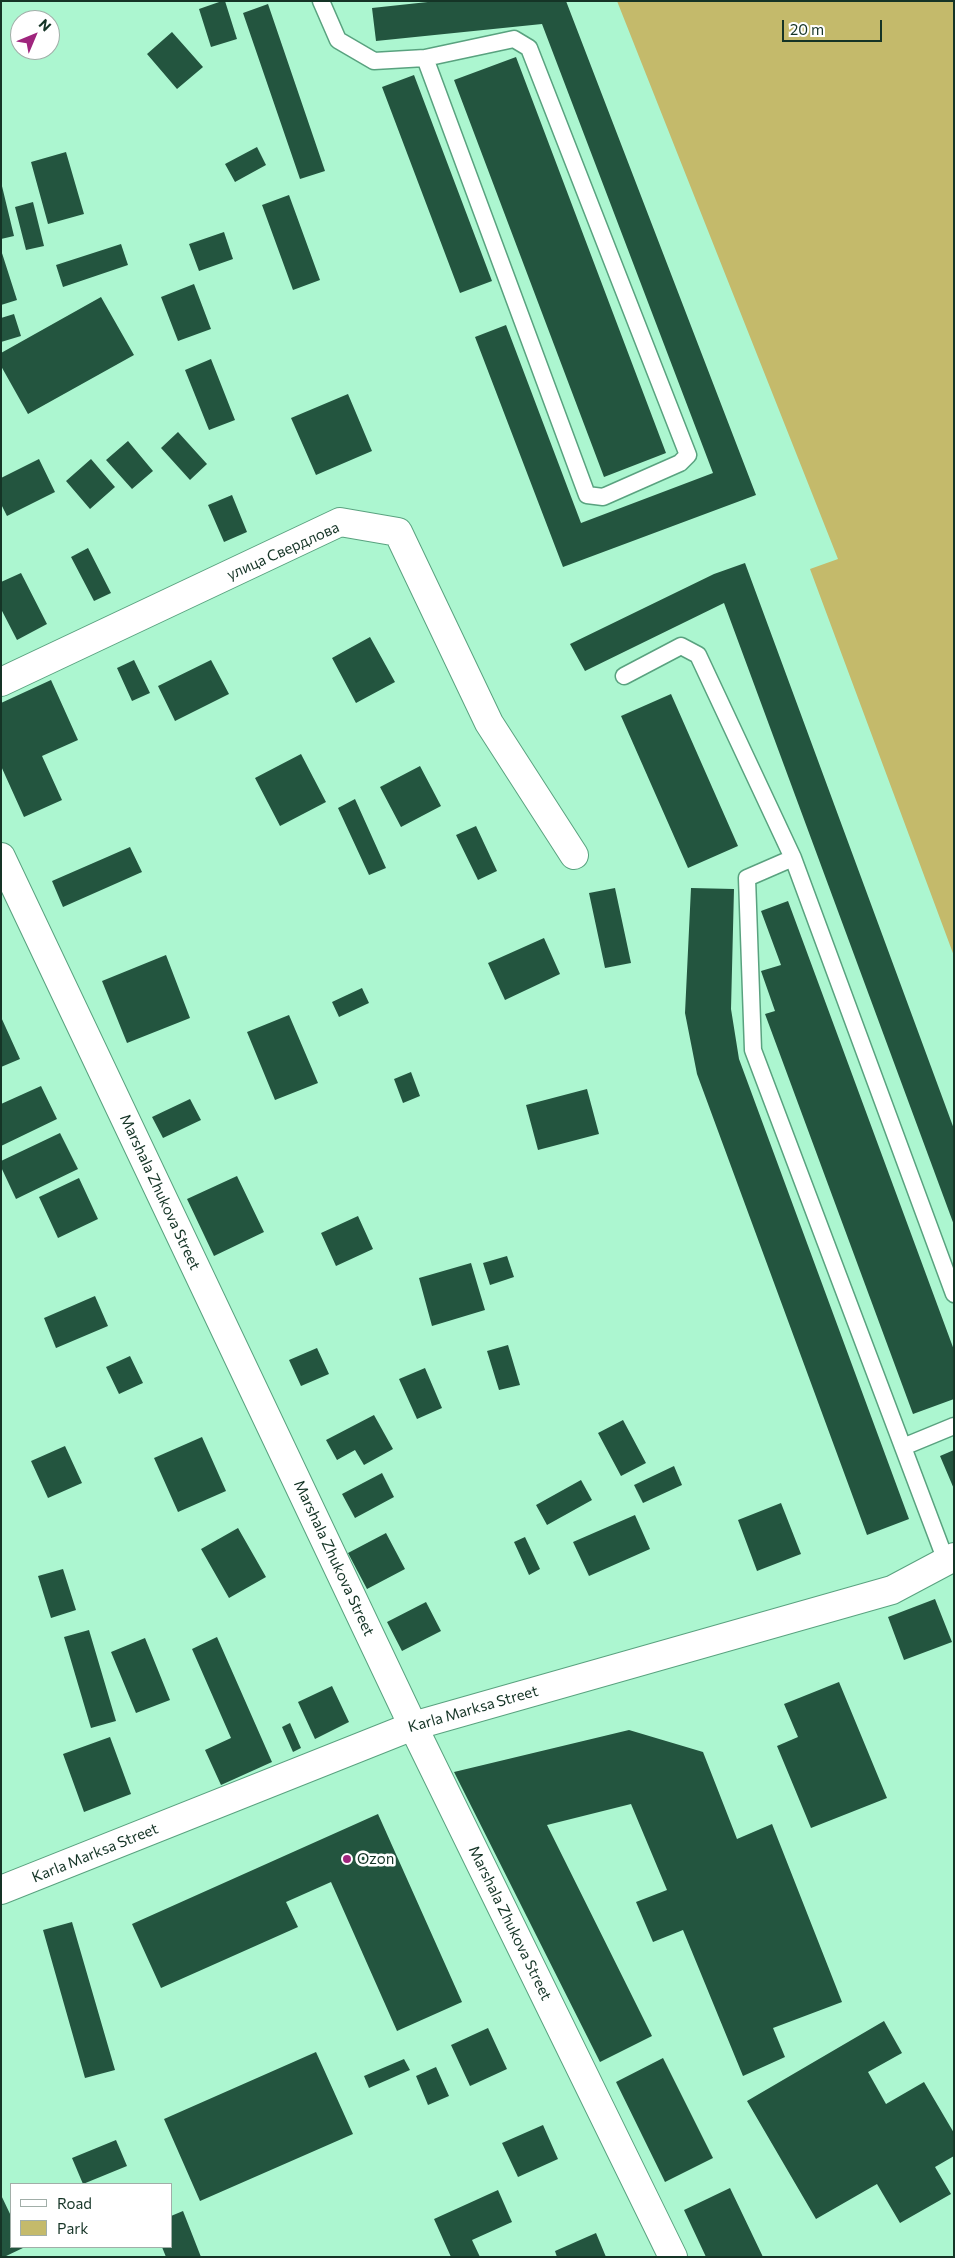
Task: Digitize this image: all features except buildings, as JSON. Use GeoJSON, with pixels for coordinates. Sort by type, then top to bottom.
{"type":"FeatureCollection","features":[{"type":"Feature","properties":{"kind":"street","name":"улица Свердлова"},"geometry":{"type":"LineString","coordinates":[[1,682],[340,522],[398,532],[489,722],[574,854]]}},
{"type":"Feature","properties":{"kind":"street","name":"Marshala Zhukova Street"},"geometry":{"type":"LineString","coordinates":[[1,856],[413,1726],[673,2257]]}},
{"type":"Feature","properties":{"kind":"street","name":"Karla Marksa Street"},"geometry":{"type":"LineString","coordinates":[[1,1890],[413,1726],[892,1590],[950,1559]]}},
{"type":"Feature","properties":{"kind":"lane"},"geometry":{"type":"LineString","coordinates":[[321,1],[338,40],[374,61],[425,58],[514,40],[529,48],[688,455],[680,463],[602,497],[587,495],[425,58]]}},
{"type":"Feature","properties":{"kind":"lane"},"geometry":{"type":"LineString","coordinates":[[624,676],[681,646],[698,655],[792,858],[954,1294]]}},
{"type":"Feature","properties":{"kind":"lane"},"geometry":{"type":"LineString","coordinates":[[792,858],[747,878],[753,1050],[902,1447],[950,1559]]}},
{"type":"Feature","properties":{"kind":"lane"},"geometry":{"type":"LineString","coordinates":[[902,1447],[954,1426]]}},
{"type":"Feature","properties":{"kind":"green space"},"geometry":{"type":"Polygon","coordinates":[[[617,1],[954,1],[954,956],[810,569],[838,559],[617,1]]]}},
{"type":"Feature","properties":{"kind":"place","name":"Ozon"},"geometry":{"type":"Point","coordinates":[347,1859]}}]}
